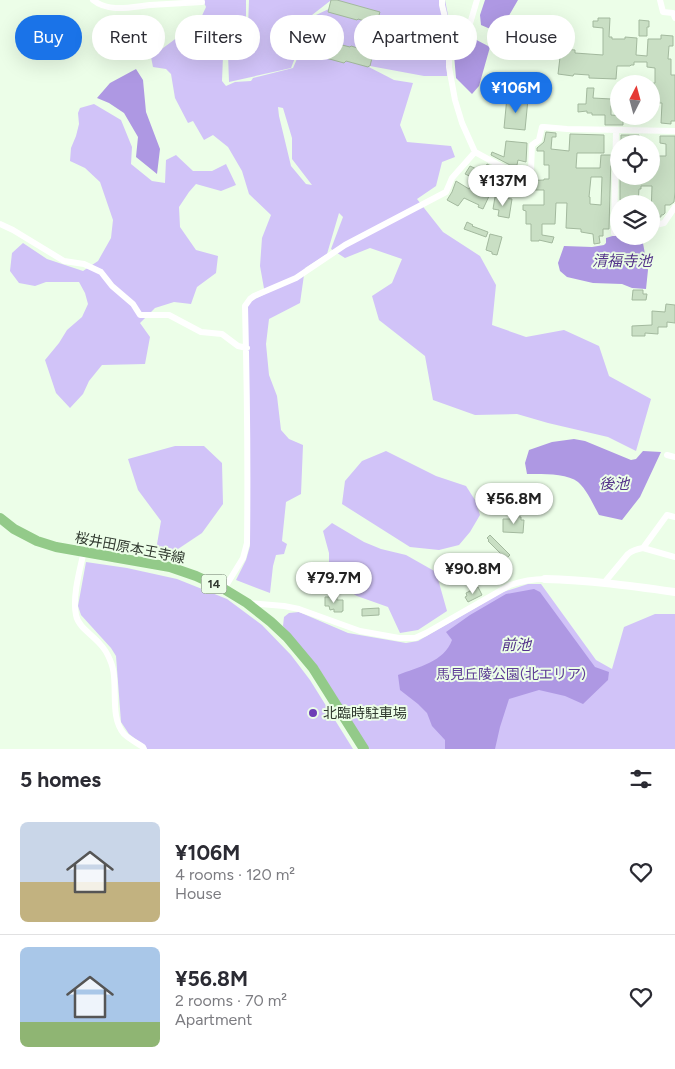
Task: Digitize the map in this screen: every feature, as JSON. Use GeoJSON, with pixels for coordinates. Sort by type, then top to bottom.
{"type":"FeatureCollection","features":[{"type":"Feature","properties":{"kind":"main road","name":"桜井田原本王寺線"},"geometry":{"type":"LineString","coordinates":[[0,518],[14,529],[37,541],[56,547],[170,567],[224,589],[247,603],[287,637],[313,668],[364,749]]}},
{"type":"Feature","properties":{"kind":"street"},"geometry":{"type":"LineString","coordinates":[[93,0],[107,7],[128,9],[143,6],[202,2]]}},
{"type":"Feature","properties":{"kind":"street"},"geometry":{"type":"LineString","coordinates":[[442,0],[444,15]]}},
{"type":"Feature","properties":{"kind":"street"},"geometry":{"type":"LineString","coordinates":[[473,15],[477,0]]}},
{"type":"Feature","properties":{"kind":"street"},"geometry":{"type":"LineString","coordinates":[[660,0],[663,12],[673,13],[675,18]]}},
{"type":"Feature","properties":{"kind":"street"},"geometry":{"type":"LineString","coordinates":[[449,60],[455,100],[462,123],[475,152],[509,170],[531,172],[532,145],[540,140],[542,127],[675,131]]}},
{"type":"Feature","properties":{"kind":"street"},"geometry":{"type":"LineString","coordinates":[[615,195],[616,130]]}},
{"type":"Feature","properties":{"kind":"street"},"geometry":{"type":"LineString","coordinates":[[224,589],[243,558],[247,543],[248,452],[245,306],[250,299],[296,278],[345,245],[446,192],[452,178],[475,152]]}},
{"type":"Feature","properties":{"kind":"street"},"geometry":{"type":"LineString","coordinates":[[660,224],[664,223],[675,207]]}},
{"type":"Feature","properties":{"kind":"street"},"geometry":{"type":"LineString","coordinates":[[0,224],[64,260],[84,264],[101,272],[112,286],[134,304],[140,315],[169,315],[201,332],[222,334],[238,346],[247,348]]}},
{"type":"Feature","properties":{"kind":"street"},"geometry":{"type":"LineString","coordinates":[[667,455],[675,458]]}},
{"type":"Feature","properties":{"kind":"street"},"geometry":{"type":"LineString","coordinates":[[643,548],[667,515],[675,517]]}},
{"type":"Feature","properties":{"kind":"street"},"geometry":{"type":"LineString","coordinates":[[604,582],[632,550],[643,548],[675,557]]}},
{"type":"Feature","properties":{"kind":"street"},"geometry":{"type":"LineString","coordinates":[[84,551],[76,587],[75,614],[78,622],[100,644],[111,661],[118,724],[124,733],[144,749]]}},
{"type":"Feature","properties":{"kind":"street"},"geometry":{"type":"LineString","coordinates":[[247,603],[284,606],[360,631],[408,639],[426,633],[510,585],[521,581],[545,579],[604,582],[675,592]]}},
{"type":"Feature","properties":{"kind":"green space"},"geometry":{"type":"Polygon","coordinates":[[[203,0],[246,0],[246,15],[202,15],[206,7],[203,0]]]}},
{"type":"Feature","properties":{"kind":"green space"},"geometry":{"type":"Polygon","coordinates":[[[249,0],[445,0],[448,15],[380,15],[379,12],[330,1],[312,15],[270,15],[270,60],[294,60],[291,68],[229,82],[228,60],[260,60],[260,15],[248,15],[249,0]]]}},
{"type":"Feature","properties":{"kind":"green space"},"geometry":{"type":"Polygon","coordinates":[[[333,7],[374,15],[354,15],[354,60],[364,60],[363,64],[394,80],[413,83],[400,125],[407,142],[451,146],[455,157],[442,162],[436,186],[417,199],[443,232],[480,256],[496,285],[492,325],[526,337],[564,330],[599,346],[609,376],[651,399],[636,451],[608,437],[517,414],[475,415],[433,400],[425,356],[379,320],[372,296],[392,283],[402,259],[370,248],[345,258],[331,249],[343,217],[339,213],[327,254],[305,268],[300,303],[269,319],[266,344],[269,375],[277,396],[281,430],[289,439],[303,445],[301,494],[286,502],[282,541],[287,544],[284,554],[276,555],[270,593],[236,580],[246,560],[250,546],[247,307],[251,301],[265,294],[260,266],[262,238],[271,215],[249,194],[242,171],[228,147],[213,135],[204,140],[193,121],[188,123],[175,98],[171,74],[166,69],[153,67],[152,60],[165,60],[165,47],[175,39],[175,60],[223,60],[222,81],[226,86],[235,82],[251,81],[253,78],[293,68],[296,60],[344,60],[344,15],[316,15],[333,7]],[[278,107],[291,166],[306,184],[312,185],[292,159],[292,138],[283,108],[278,107]]]}},
{"type":"Feature","properties":{"kind":"green space"},"geometry":{"type":"Polygon","coordinates":[[[369,60],[447,60],[447,76],[424,76],[370,66],[369,60]]]}},
{"type":"Feature","properties":{"kind":"green space"},"geometry":{"type":"Polygon","coordinates":[[[94,104],[121,120],[132,147],[131,164],[152,181],[165,183],[166,160],[176,155],[193,171],[212,171],[226,164],[236,185],[221,191],[196,184],[179,207],[180,227],[196,250],[218,256],[216,273],[197,287],[191,304],[174,302],[155,308],[140,323],[150,337],[145,364],[102,365],[89,381],[83,394],[70,408],[56,393],[45,360],[67,330],[82,317],[88,304],[85,293],[79,282],[46,282],[35,286],[19,283],[10,271],[12,253],[23,243],[47,259],[83,271],[98,261],[111,238],[113,220],[100,182],[85,168],[70,161],[71,148],[79,124],[78,113],[80,108],[94,104]]]}},
{"type":"Feature","properties":{"kind":"green space"},"geometry":{"type":"Polygon","coordinates":[[[175,446],[204,446],[222,463],[223,504],[202,533],[172,553],[156,550],[161,521],[138,490],[128,459],[175,446]]]}},
{"type":"Feature","properties":{"kind":"green space"},"geometry":{"type":"Polygon","coordinates":[[[386,451],[436,476],[466,486],[475,500],[480,515],[470,532],[459,545],[439,550],[410,547],[342,504],[345,481],[362,461],[386,451]]]}},
{"type":"Feature","properties":{"kind":"green space"},"geometry":{"type":"Polygon","coordinates":[[[332,523],[364,542],[381,549],[406,555],[436,572],[447,611],[418,630],[400,633],[388,607],[357,596],[329,579],[329,553],[323,531],[332,523]]]}},
{"type":"Feature","properties":{"kind":"green space"},"geometry":{"type":"Polygon","coordinates":[[[86,562],[127,568],[177,579],[227,599],[262,625],[291,655],[310,680],[353,749],[146,749],[145,746],[129,734],[121,722],[116,656],[81,615],[78,606],[86,562]]]}},
{"type":"Feature","properties":{"kind":"green space","name":"馬見丘陵公園(北エリア)"},"geometry":{"type":"Polygon","coordinates":[[[528,584],[541,584],[596,660],[612,669],[624,627],[655,614],[675,614],[675,749],[369,749],[318,667],[283,626],[284,617],[289,613],[299,612],[348,633],[406,643],[418,641],[503,592],[528,584]]]}},
{"type":"Feature","properties":{"kind":"water"},"geometry":{"type":"Polygon","coordinates":[[[485,0],[518,0],[509,15],[487,15],[487,28],[481,25],[480,15],[485,0]]]}},
{"type":"Feature","properties":{"kind":"water"},"geometry":{"type":"Polygon","coordinates":[[[477,40],[487,45],[487,58],[479,86],[472,94],[456,78],[454,60],[477,60],[477,40]]]}},
{"type":"Feature","properties":{"kind":"water"},"geometry":{"type":"Polygon","coordinates":[[[136,69],[143,80],[146,112],[160,149],[157,174],[136,157],[138,137],[124,113],[97,98],[110,83],[136,69]]]}},
{"type":"Feature","properties":{"kind":"water","name":"清福寺池"},"geometry":{"type":"Polygon","coordinates":[[[610,237],[610,245],[643,245],[648,270],[646,289],[632,288],[622,284],[593,283],[567,277],[560,271],[558,263],[564,246],[592,247],[604,245],[606,238],[610,237]]]}},
{"type":"Feature","properties":{"kind":"water","name":"後池"},"geometry":{"type":"Polygon","coordinates":[[[574,439],[585,441],[631,460],[636,459],[643,451],[661,452],[640,497],[622,520],[599,515],[590,497],[578,482],[573,479],[554,475],[527,474],[525,463],[529,450],[552,442],[574,439]]]}},
{"type":"Feature","properties":{"kind":"water","name":"前池"},"geometry":{"type":"Polygon","coordinates":[[[534,589],[540,592],[595,667],[609,672],[608,680],[583,704],[565,696],[539,690],[509,699],[495,749],[445,749],[445,740],[432,726],[427,713],[400,690],[398,675],[429,663],[443,654],[452,640],[446,632],[470,615],[506,594],[534,589]]]}},
{"type":"Feature","properties":{"kind":"building"},"geometry":{"type":"Polygon","coordinates":[[[331,0],[337,0],[380,12],[379,15],[354,15],[354,19],[328,12],[331,0]]]}},
{"type":"Feature","properties":{"kind":"building"},"geometry":{"type":"Polygon","coordinates":[[[598,18],[610,18],[609,37],[612,37],[612,39],[637,38],[636,55],[647,56],[648,39],[661,39],[661,35],[673,36],[673,46],[669,46],[668,59],[671,59],[671,75],[675,75],[675,121],[671,121],[671,124],[661,123],[660,75],[655,75],[655,68],[647,67],[647,62],[634,62],[634,65],[630,66],[617,66],[616,75],[610,75],[610,79],[589,78],[589,75],[574,74],[573,76],[558,74],[560,60],[575,60],[575,53],[603,55],[603,28],[593,27],[593,21],[598,21],[598,18]]]}},
{"type":"Feature","properties":{"kind":"building"},"geometry":{"type":"Polygon","coordinates":[[[639,20],[649,21],[647,36],[639,36],[639,20]]]}},
{"type":"Feature","properties":{"kind":"building"},"geometry":{"type":"Polygon","coordinates":[[[344,46],[354,47],[354,60],[372,60],[370,66],[333,60],[344,60],[344,46]]]}},
{"type":"Feature","properties":{"kind":"building"},"geometry":{"type":"Polygon","coordinates":[[[587,88],[594,88],[593,98],[610,99],[610,125],[605,125],[605,115],[592,115],[592,113],[587,113],[587,111],[578,112],[578,104],[586,104],[587,88]]]}},
{"type":"Feature","properties":{"kind":"building"},"geometry":{"type":"Polygon","coordinates":[[[507,97],[528,99],[525,130],[504,128],[507,97]]]}},
{"type":"Feature","properties":{"kind":"building"},"geometry":{"type":"Polygon","coordinates":[[[546,132],[556,133],[556,137],[552,137],[551,149],[569,151],[570,134],[604,135],[604,153],[577,153],[576,168],[600,168],[601,155],[610,155],[609,229],[603,229],[603,236],[599,236],[600,243],[594,244],[593,234],[581,232],[581,229],[566,228],[567,203],[556,203],[555,224],[542,224],[542,235],[554,237],[552,243],[539,240],[531,241],[531,224],[526,224],[526,211],[523,210],[523,205],[544,205],[544,190],[528,190],[528,192],[523,192],[522,181],[549,179],[549,165],[544,165],[544,151],[537,151],[537,148],[544,142],[546,132]],[[591,177],[590,204],[601,205],[602,177],[591,177]]]}},
{"type":"Feature","properties":{"kind":"building"},"geometry":{"type":"Polygon","coordinates":[[[660,136],[675,136],[674,202],[670,205],[665,205],[665,213],[661,217],[660,195],[652,195],[652,186],[641,186],[639,195],[620,195],[620,185],[660,185],[660,156],[666,156],[666,144],[660,143],[660,136]]]}},
{"type":"Feature","properties":{"kind":"building"},"geometry":{"type":"Polygon","coordinates":[[[506,141],[527,143],[526,162],[518,160],[517,165],[510,165],[491,155],[492,152],[504,157],[506,141]]]}},
{"type":"Feature","properties":{"kind":"building"},"geometry":{"type":"Polygon","coordinates":[[[487,164],[504,173],[502,178],[498,177],[483,209],[464,198],[458,206],[447,200],[456,181],[469,189],[474,178],[465,174],[470,166],[483,172],[487,164]]]}},
{"type":"Feature","properties":{"kind":"building"},"geometry":{"type":"Polygon","coordinates":[[[495,197],[512,199],[509,218],[498,216],[499,210],[493,209],[495,197]]]}},
{"type":"Feature","properties":{"kind":"building"},"geometry":{"type":"Polygon","coordinates":[[[467,222],[488,232],[486,237],[464,229],[467,222]]]}},
{"type":"Feature","properties":{"kind":"building"},"geometry":{"type":"Polygon","coordinates":[[[490,234],[502,237],[497,255],[486,250],[490,234]]]}},
{"type":"Feature","properties":{"kind":"building"},"geometry":{"type":"Polygon","coordinates":[[[633,290],[643,290],[643,294],[647,294],[646,300],[632,300],[633,290]]]}},
{"type":"Feature","properties":{"kind":"building"},"geometry":{"type":"Polygon","coordinates":[[[666,304],[675,305],[675,323],[667,322],[667,327],[658,327],[658,334],[645,333],[645,336],[632,336],[632,326],[652,325],[652,311],[665,312],[666,304]]]}},
{"type":"Feature","properties":{"kind":"building"},"geometry":{"type":"Polygon","coordinates":[[[512,516],[521,517],[521,520],[524,520],[523,533],[503,532],[503,519],[512,519],[512,516]]]}},
{"type":"Feature","properties":{"kind":"building"},"geometry":{"type":"Polygon","coordinates":[[[490,535],[510,555],[506,559],[488,541],[487,538],[490,535]]]}},
{"type":"Feature","properties":{"kind":"building"},"geometry":{"type":"Polygon","coordinates":[[[478,587],[482,595],[468,602],[465,597],[467,596],[466,593],[478,587]]]}},
{"type":"Feature","properties":{"kind":"building"},"geometry":{"type":"Polygon","coordinates":[[[325,597],[337,597],[337,600],[343,600],[343,611],[334,612],[334,609],[330,610],[329,606],[325,606],[325,597]]]}},
{"type":"Feature","properties":{"kind":"building"},"geometry":{"type":"Polygon","coordinates":[[[379,608],[379,615],[362,616],[362,609],[379,608]]]}},
{"type":"Feature","properties":{"kind":"place","name":"北臨時駐車場"},"geometry":{"type":"Point","coordinates":[313,713]}}]}
